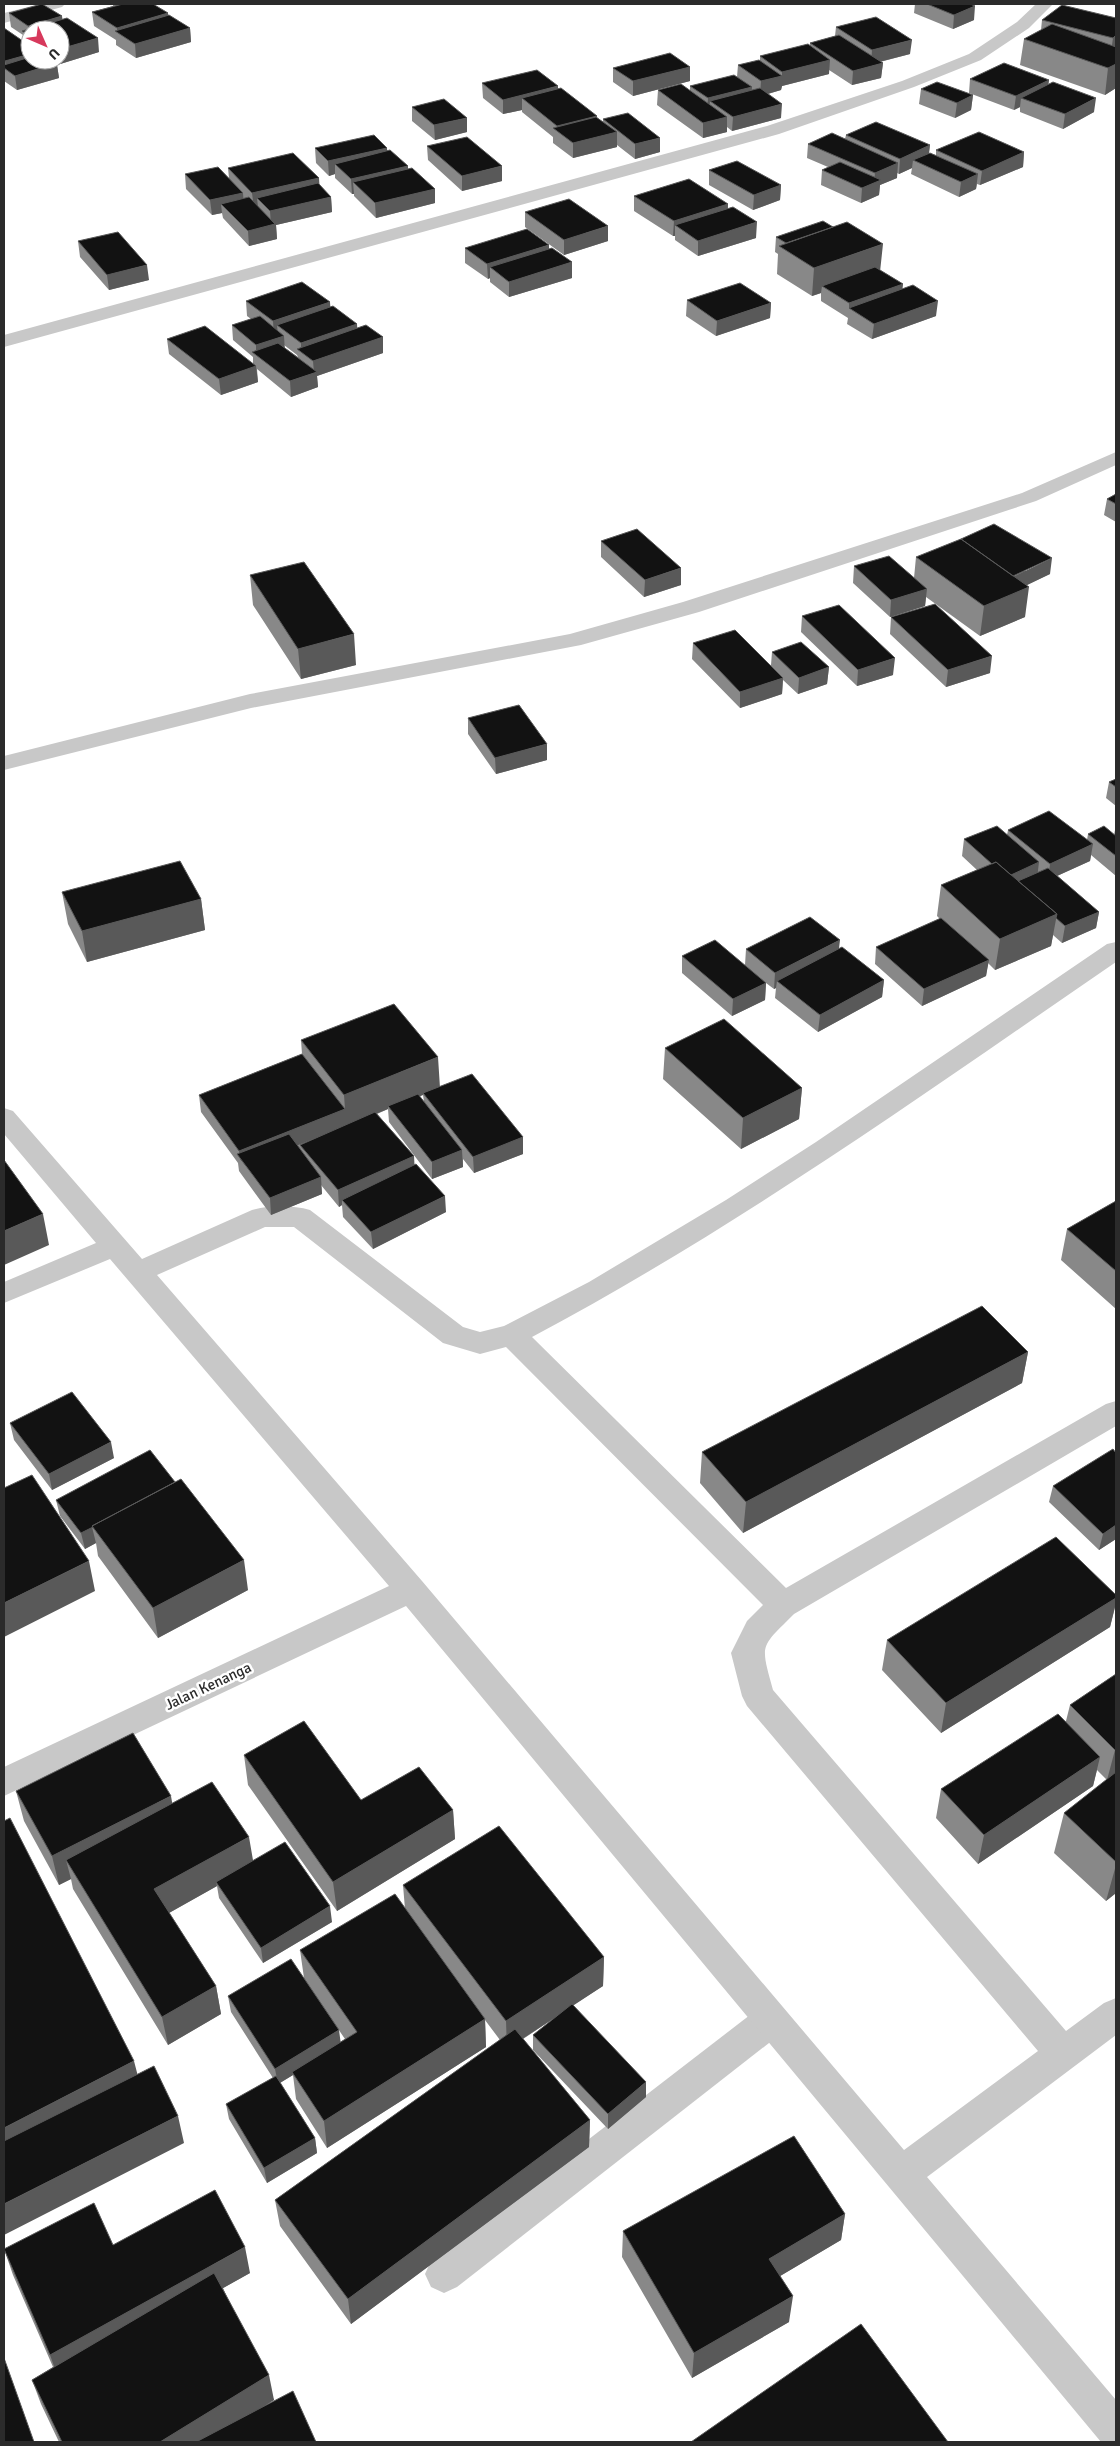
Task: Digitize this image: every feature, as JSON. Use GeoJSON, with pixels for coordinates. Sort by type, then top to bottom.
{"type":"FeatureCollection","features":[{"type":"Feature","properties":{"kind":"street"},"geometry":{"type":"LineString","coordinates":[[4,18],[57,4]]}},
{"type":"Feature","properties":{"kind":"street"},"geometry":{"type":"LineString","coordinates":[[4,341],[774,130],[908,84],[975,57],[1023,25],[1045,4]]}},
{"type":"Feature","properties":{"kind":"street"},"geometry":{"type":"LineString","coordinates":[[4,763],[250,701],[573,640],[691,607],[1029,497],[1116,458]]}},
{"type":"Feature","properties":{"kind":"street"},"geometry":{"type":"LineString","coordinates":[[138,1272],[262,1217],[300,1217],[453,1335],[480,1343],[512,1335],[599,1289],[736,1207],[825,1149],[1116,950]]}},
{"type":"Feature","properties":{"kind":"street"},"geometry":{"type":"LineString","coordinates":[[4,1117],[411,1590],[1116,2430]]}},
{"type":"Feature","properties":{"kind":"street"},"geometry":{"type":"LineString","coordinates":[[4,1293],[115,1246]]}},
{"type":"Feature","properties":{"kind":"street"},"geometry":{"type":"LineString","coordinates":[[512,1335],[783,1606]]}},
{"type":"Feature","properties":{"kind":"street"},"geometry":{"type":"LineString","coordinates":[[1062,2053],[758,1696],[747,1653],[758,1630],[783,1606],[1116,1412]]}},
{"type":"Feature","properties":{"kind":"street","name":"Jalan Kenanga"},"geometry":{"type":"LineString","coordinates":[[4,1782],[411,1590]]}},
{"type":"Feature","properties":{"kind":"street"},"geometry":{"type":"LineString","coordinates":[[902,2174],[1116,2014]]}},
{"type":"Feature","properties":{"kind":"street"},"geometry":{"type":"LineString","coordinates":[[444,2274],[771,2020]]}},
{"type":"Feature","properties":{"kind":"building"},"geometry":{"type":"Polygon","coordinates":[[[42,4],[62,16],[48,20],[20,21],[9,13],[42,4]]]}},
{"type":"Feature","properties":{"kind":"building"},"geometry":{"type":"Polygon","coordinates":[[[123,4],[153,4],[168,13],[117,28],[92,12],[123,4]]]}},
{"type":"Feature","properties":{"kind":"building"},"geometry":{"type":"Polygon","coordinates":[[[927,4],[970,4],[975,6],[954,15],[927,4]]]}},
{"type":"Feature","properties":{"kind":"building"},"geometry":{"type":"Polygon","coordinates":[[[1062,5],[1116,18],[1116,35],[1113,38],[1042,20],[1062,5]]]}},
{"type":"Feature","properties":{"kind":"building"},"geometry":{"type":"Polygon","coordinates":[[[169,15],[190,28],[135,44],[115,31],[169,15]]]}},
{"type":"Feature","properties":{"kind":"building"},"geometry":{"type":"Polygon","coordinates":[[[876,17],[912,40],[872,50],[836,27],[876,17]]]}},
{"type":"Feature","properties":{"kind":"building"},"geometry":{"type":"Polygon","coordinates":[[[67,18],[98,38],[70,46],[70,20],[60,20],[67,18]]]}},
{"type":"Feature","properties":{"kind":"building"},"geometry":{"type":"Polygon","coordinates":[[[1052,24],[1116,47],[1116,64],[1108,68],[1024,39],[1052,24]]]}},
{"type":"Feature","properties":{"kind":"building"},"geometry":{"type":"Polygon","coordinates":[[[4,28],[20,39],[20,57],[4,60],[4,28]]]}},
{"type":"Feature","properties":{"kind":"building"},"geometry":{"type":"Polygon","coordinates":[[[839,35],[883,63],[853,71],[810,43],[839,35]]]}},
{"type":"Feature","properties":{"kind":"building"},"geometry":{"type":"Polygon","coordinates":[[[808,44],[830,60],[782,72],[760,56],[808,44]]]}},
{"type":"Feature","properties":{"kind":"building"},"geometry":{"type":"Polygon","coordinates":[[[670,53],[690,67],[633,81],[613,68],[670,53]]]}},
{"type":"Feature","properties":{"kind":"building"},"geometry":{"type":"Polygon","coordinates":[[[20,60],[20,70],[34,70],[15,76],[4,68],[4,65],[20,60]]]}},
{"type":"Feature","properties":{"kind":"building"},"geometry":{"type":"Polygon","coordinates":[[[759,60],[782,76],[761,81],[738,65],[759,60]]]}},
{"type":"Feature","properties":{"kind":"building"},"geometry":{"type":"Polygon","coordinates":[[[1004,63],[1049,80],[1016,96],[970,79],[1004,63]]]}},
{"type":"Feature","properties":{"kind":"building"},"geometry":{"type":"Polygon","coordinates":[[[537,70],[558,86],[503,100],[482,83],[537,70]]]}},
{"type":"Feature","properties":{"kind":"building"},"geometry":{"type":"Polygon","coordinates":[[[734,75],[752,87],[708,98],[690,86],[734,75]]]}},
{"type":"Feature","properties":{"kind":"building"},"geometry":{"type":"Polygon","coordinates":[[[937,82],[973,95],[957,103],[921,89],[937,82]]]}},
{"type":"Feature","properties":{"kind":"building"},"geometry":{"type":"Polygon","coordinates":[[[1053,82],[1096,98],[1065,114],[1021,98],[1053,82]]]}},
{"type":"Feature","properties":{"kind":"building"},"geometry":{"type":"Polygon","coordinates":[[[681,84],[727,117],[703,123],[658,90],[681,84]]]}},
{"type":"Feature","properties":{"kind":"building"},"geometry":{"type":"Polygon","coordinates":[[[561,88],[597,116],[557,126],[522,98],[561,88]]]}},
{"type":"Feature","properties":{"kind":"building"},"geometry":{"type":"Polygon","coordinates":[[[760,88],[782,104],[733,117],[710,101],[760,88]]]}},
{"type":"Feature","properties":{"kind":"building"},"geometry":{"type":"Polygon","coordinates":[[[444,99],[467,118],[434,125],[412,107],[444,99]]]}},
{"type":"Feature","properties":{"kind":"building"},"geometry":{"type":"Polygon","coordinates":[[[628,113],[660,138],[635,144],[603,119],[628,113]]]}},
{"type":"Feature","properties":{"kind":"building"},"geometry":{"type":"Polygon","coordinates":[[[596,117],[617,132],[573,143],[553,128],[596,117]]]}},
{"type":"Feature","properties":{"kind":"building"},"geometry":{"type":"Polygon","coordinates":[[[876,122],[930,145],[900,159],[846,135],[876,122]]]}},
{"type":"Feature","properties":{"kind":"building"},"geometry":{"type":"Polygon","coordinates":[[[979,132],[1024,152],[982,171],[936,150],[979,132]]]}},
{"type":"Feature","properties":{"kind":"building"},"geometry":{"type":"Polygon","coordinates":[[[832,133],[898,163],[875,173],[808,144],[832,133]]]}},
{"type":"Feature","properties":{"kind":"building"},"geometry":{"type":"Polygon","coordinates":[[[374,135],[387,148],[328,161],[315,148],[374,135]]]}},
{"type":"Feature","properties":{"kind":"building"},"geometry":{"type":"Polygon","coordinates":[[[467,137],[502,166],[462,176],[427,146],[467,137]]]}},
{"type":"Feature","properties":{"kind":"building"},"geometry":{"type":"Polygon","coordinates":[[[390,150],[408,166],[351,179],[335,164],[390,150]]]}},
{"type":"Feature","properties":{"kind":"building"},"geometry":{"type":"Polygon","coordinates":[[[293,153],[319,178],[252,193],[228,168],[293,153]]]}},
{"type":"Feature","properties":{"kind":"building"},"geometry":{"type":"Polygon","coordinates":[[[930,153],[978,174],[961,182],[913,160],[930,153]]]}},
{"type":"Feature","properties":{"kind":"building"},"geometry":{"type":"Polygon","coordinates":[[[737,161],[781,185],[754,195],[709,170],[737,161]]]}},
{"type":"Feature","properties":{"kind":"building"},"geometry":{"type":"Polygon","coordinates":[[[840,162],[881,180],[862,188],[822,170],[840,162]]]}},
{"type":"Feature","properties":{"kind":"building"},"geometry":{"type":"Polygon","coordinates":[[[218,167],[243,193],[210,200],[185,174],[218,167]]]}},
{"type":"Feature","properties":{"kind":"building"},"geometry":{"type":"Polygon","coordinates":[[[412,168],[435,189],[375,203],[353,182],[412,168]]]}},
{"type":"Feature","properties":{"kind":"building"},"geometry":{"type":"Polygon","coordinates":[[[689,179],[728,204],[674,221],[634,196],[689,179]]]}},
{"type":"Feature","properties":{"kind":"building"},"geometry":{"type":"Polygon","coordinates":[[[318,183],[331,197],[270,211],[257,198],[318,183]]]}},
{"type":"Feature","properties":{"kind":"building"},"geometry":{"type":"Polygon","coordinates":[[[249,197],[275,224],[248,231],[221,204],[249,197]]]}},
{"type":"Feature","properties":{"kind":"building"},"geometry":{"type":"Polygon","coordinates":[[[569,199],[608,226],[564,240],[525,212],[569,199]]]}},
{"type":"Feature","properties":{"kind":"building"},"geometry":{"type":"Polygon","coordinates":[[[733,207],[757,222],[698,241],[675,225],[733,207]]]}},
{"type":"Feature","properties":{"kind":"building"},"geometry":{"type":"Polygon","coordinates":[[[823,221],[833,227],[786,243],[776,237],[823,221]]]}},
{"type":"Feature","properties":{"kind":"building"},"geometry":{"type":"Polygon","coordinates":[[[847,222],[883,244],[814,268],[779,246],[847,222]]]}},
{"type":"Feature","properties":{"kind":"building"},"geometry":{"type":"Polygon","coordinates":[[[527,229],[549,245],[487,264],[465,248],[527,229]]]}},
{"type":"Feature","properties":{"kind":"building"},"geometry":{"type":"Polygon","coordinates":[[[118,232],[147,265],[107,275],[78,241],[118,232]]]}},
{"type":"Feature","properties":{"kind":"building"},"geometry":{"type":"Polygon","coordinates":[[[552,248],[572,262],[509,282],[490,267],[552,248]]]}},
{"type":"Feature","properties":{"kind":"building"},"geometry":{"type":"Polygon","coordinates":[[[875,267],[903,284],[849,303],[822,286],[875,267]]]}},
{"type":"Feature","properties":{"kind":"building"},"geometry":{"type":"Polygon","coordinates":[[[302,282],[330,302],[273,321],[246,301],[302,282]]]}},
{"type":"Feature","properties":{"kind":"building"},"geometry":{"type":"Polygon","coordinates":[[[740,283],[771,303],[717,321],[687,300],[740,283]]]}},
{"type":"Feature","properties":{"kind":"building"},"geometry":{"type":"Polygon","coordinates":[[[913,285],[938,301],[874,324],[849,308],[913,285]]]}},
{"type":"Feature","properties":{"kind":"building"},"geometry":{"type":"Polygon","coordinates":[[[333,306],[357,324],[301,343],[277,325],[333,306]]]}},
{"type":"Feature","properties":{"kind":"building"},"geometry":{"type":"Polygon","coordinates":[[[260,316],[284,336],[256,345],[232,325],[260,316]]]}},
{"type":"Feature","properties":{"kind":"building"},"geometry":{"type":"Polygon","coordinates":[[[366,325],[383,337],[313,361],[297,349],[366,325]]]}},
{"type":"Feature","properties":{"kind":"building"},"geometry":{"type":"Polygon","coordinates":[[[205,326],[256,366],[219,379],[167,339],[205,326]]]}},
{"type":"Feature","properties":{"kind":"building"},"geometry":{"type":"Polygon","coordinates":[[[278,343],[317,372],[290,381],[252,352],[278,343]]]}},
{"type":"Feature","properties":{"kind":"building"},"geometry":{"type":"Polygon","coordinates":[[[1116,494],[1116,504],[1107,499],[1116,494]]]}},
{"type":"Feature","properties":{"kind":"building"},"geometry":{"type":"Polygon","coordinates":[[[994,524],[1052,558],[1013,576],[961,539],[994,524]]]}},
{"type":"Feature","properties":{"kind":"building"},"geometry":{"type":"Polygon","coordinates":[[[637,529],[681,568],[645,580],[601,541],[637,529]]]}},
{"type":"Feature","properties":{"kind":"building"},"geometry":{"type":"Polygon","coordinates":[[[961,539],[1029,587],[984,606],[916,557],[961,539]]]}},
{"type":"Feature","properties":{"kind":"building"},"geometry":{"type":"Polygon","coordinates":[[[889,556],[927,589],[891,600],[854,566],[889,556]]]}},
{"type":"Feature","properties":{"kind":"building"},"geometry":{"type":"Polygon","coordinates":[[[304,562],[354,634],[298,649],[250,575],[304,562]]]}},
{"type":"Feature","properties":{"kind":"building"},"geometry":{"type":"Polygon","coordinates":[[[935,604],[992,656],[948,670],[891,617],[935,604]]]}},
{"type":"Feature","properties":{"kind":"building"},"geometry":{"type":"Polygon","coordinates":[[[839,605],[895,658],[858,670],[802,616],[839,605]]]}},
{"type":"Feature","properties":{"kind":"building"},"geometry":{"type":"Polygon","coordinates":[[[735,630],[783,678],[740,692],[693,643],[735,630]]]}},
{"type":"Feature","properties":{"kind":"building"},"geometry":{"type":"Polygon","coordinates":[[[801,642],[829,667],[799,678],[772,652],[801,642]]]}},
{"type":"Feature","properties":{"kind":"building"},"geometry":{"type":"Polygon","coordinates":[[[519,705],[547,744],[495,758],[468,718],[519,705]]]}},
{"type":"Feature","properties":{"kind":"building"},"geometry":{"type":"Polygon","coordinates":[[[1116,779],[1116,787],[1109,782],[1116,779]]]}},
{"type":"Feature","properties":{"kind":"building"},"geometry":{"type":"Polygon","coordinates":[[[1049,811],[1093,844],[1050,864],[1008,830],[1049,811]]]}},
{"type":"Feature","properties":{"kind":"building"},"geometry":{"type":"Polygon","coordinates":[[[997,826],[1039,862],[1011,875],[996,862],[992,864],[964,839],[997,826]]]}},
{"type":"Feature","properties":{"kind":"building"},"geometry":{"type":"Polygon","coordinates":[[[1104,826],[1116,836],[1116,856],[1088,834],[1104,826]]]}},
{"type":"Feature","properties":{"kind":"building"},"geometry":{"type":"Polygon","coordinates":[[[180,861],[201,899],[82,931],[62,892],[180,861]]]}},
{"type":"Feature","properties":{"kind":"building"},"geometry":{"type":"Polygon","coordinates":[[[996,862],[1057,914],[1000,939],[941,885],[996,862]]]}},
{"type":"Feature","properties":{"kind":"building"},"geometry":{"type":"Polygon","coordinates":[[[1048,868],[1099,912],[1065,926],[1056,918],[1057,914],[1018,881],[1048,868]]]}},
{"type":"Feature","properties":{"kind":"building"},"geometry":{"type":"Polygon","coordinates":[[[810,917],[840,940],[775,973],[746,949],[810,917]]]}},
{"type":"Feature","properties":{"kind":"building"},"geometry":{"type":"Polygon","coordinates":[[[941,918],[989,960],[924,989],[876,947],[941,918]]]}},
{"type":"Feature","properties":{"kind":"building"},"geometry":{"type":"Polygon","coordinates":[[[715,940],[766,983],[733,999],[682,956],[715,940]]]}},
{"type":"Feature","properties":{"kind":"building"},"geometry":{"type":"Polygon","coordinates":[[[842,947],[884,980],[820,1015],[777,981],[842,947]]]}},
{"type":"Feature","properties":{"kind":"building"},"geometry":{"type":"Polygon","coordinates":[[[394,1004],[438,1057],[344,1095],[301,1040],[394,1004]]]}},
{"type":"Feature","properties":{"kind":"building"},"geometry":{"type":"Polygon","coordinates":[[[724,1019],[802,1088],[743,1118],[665,1048],[724,1019]]]}},
{"type":"Feature","properties":{"kind":"building"},"geometry":{"type":"Polygon","coordinates":[[[302,1054],[345,1109],[239,1151],[199,1095],[302,1054]]]}},
{"type":"Feature","properties":{"kind":"building"},"geometry":{"type":"Polygon","coordinates":[[[472,1074],[523,1137],[473,1157],[423,1093],[472,1074]]]}},
{"type":"Feature","properties":{"kind":"building"},"geometry":{"type":"Polygon","coordinates":[[[418,1094],[462,1150],[432,1162],[388,1106],[418,1094]]]}},
{"type":"Feature","properties":{"kind":"building"},"geometry":{"type":"Polygon","coordinates":[[[375,1112],[414,1156],[338,1190],[300,1145],[375,1112]]]}},
{"type":"Feature","properties":{"kind":"building"},"geometry":{"type":"Polygon","coordinates":[[[289,1134],[321,1177],[270,1198],[237,1154],[289,1134]]]}},
{"type":"Feature","properties":{"kind":"building"},"geometry":{"type":"Polygon","coordinates":[[[4,1160],[43,1214],[4,1231],[4,1160]]]}},
{"type":"Feature","properties":{"kind":"building"},"geometry":{"type":"Polygon","coordinates":[[[416,1164],[445,1196],[371,1232],[342,1200],[416,1164]]]}},
{"type":"Feature","properties":{"kind":"building"},"geometry":{"type":"Polygon","coordinates":[[[1116,1201],[1116,1271],[1067,1229],[1116,1201]]]}},
{"type":"Feature","properties":{"kind":"building"},"geometry":{"type":"Polygon","coordinates":[[[982,1306],[1028,1352],[746,1502],[702,1452],[982,1306]]]}},
{"type":"Feature","properties":{"kind":"building"},"geometry":{"type":"Polygon","coordinates":[[[72,1392],[111,1442],[49,1474],[10,1423],[72,1392]]]}},
{"type":"Feature","properties":{"kind":"building"},"geometry":{"type":"Polygon","coordinates":[[[1113,1449],[1116,1453],[1116,1525],[1103,1534],[1053,1486],[1113,1449]]]}},
{"type":"Feature","properties":{"kind":"building"},"geometry":{"type":"Polygon","coordinates":[[[150,1450],[175,1482],[81,1533],[56,1500],[150,1450]]]}},
{"type":"Feature","properties":{"kind":"building"},"geometry":{"type":"Polygon","coordinates":[[[32,1475],[89,1561],[4,1603],[4,1488],[32,1475]]]}},
{"type":"Feature","properties":{"kind":"building"},"geometry":{"type":"Polygon","coordinates":[[[181,1479],[244,1560],[153,1608],[92,1526],[181,1479]]]}},
{"type":"Feature","properties":{"kind":"building"},"geometry":{"type":"Polygon","coordinates":[[[1056,1537],[1116,1595],[1116,1598],[946,1703],[887,1640],[1056,1537]]]}},
{"type":"Feature","properties":{"kind":"building"},"geometry":{"type":"Polygon","coordinates":[[[1116,1674],[1116,1749],[1115,1750],[1070,1705],[1116,1674]]]}},
{"type":"Feature","properties":{"kind":"building"},"geometry":{"type":"Polygon","coordinates":[[[1058,1714],[1100,1757],[984,1835],[941,1789],[1058,1714]]]}},
{"type":"Feature","properties":{"kind":"building"},"geometry":{"type":"Polygon","coordinates":[[[304,1721],[361,1800],[419,1767],[453,1810],[333,1882],[244,1755],[304,1721]]]}},
{"type":"Feature","properties":{"kind":"building"},"geometry":{"type":"Polygon","coordinates":[[[133,1733],[171,1796],[52,1856],[16,1791],[133,1733]]]}},
{"type":"Feature","properties":{"kind":"building"},"geometry":{"type":"Polygon","coordinates":[[[1116,1772],[1116,1862],[1064,1813],[1116,1772]]]}},
{"type":"Feature","properties":{"kind":"building"},"geometry":{"type":"Polygon","coordinates":[[[212,1782],[249,1837],[154,1889],[216,1986],[162,2017],[66,1860],[212,1782]]]}},
{"type":"Feature","properties":{"kind":"building"},"geometry":{"type":"Polygon","coordinates":[[[10,1818],[134,2061],[4,2128],[4,1821],[10,1818]]]}},
{"type":"Feature","properties":{"kind":"building"},"geometry":{"type":"Polygon","coordinates":[[[499,1826],[604,1957],[506,2021],[403,1885],[499,1826]]]}},
{"type":"Feature","properties":{"kind":"building"},"geometry":{"type":"Polygon","coordinates":[[[285,1842],[330,1906],[261,1948],[216,1882],[285,1842]]]}},
{"type":"Feature","properties":{"kind":"building"},"geometry":{"type":"Polygon","coordinates":[[[395,1894],[485,2019],[324,2121],[292,2072],[357,2032],[300,1950],[395,1894]]]}},
{"type":"Feature","properties":{"kind":"building"},"geometry":{"type":"Polygon","coordinates":[[[291,1959],[339,2030],[275,2069],[228,1996],[291,1959]]]}},
{"type":"Feature","properties":{"kind":"building"},"geometry":{"type":"Polygon","coordinates":[[[572,2004],[646,2082],[608,2114],[533,2035],[572,2004]]]}},
{"type":"Feature","properties":{"kind":"building"},"geometry":{"type":"Polygon","coordinates":[[[515,2029],[590,2120],[348,2299],[275,2200],[515,2029]]]}},
{"type":"Feature","properties":{"kind":"building"},"geometry":{"type":"Polygon","coordinates":[[[154,2066],[178,2116],[4,2204],[4,2141],[154,2066]]]}},
{"type":"Feature","properties":{"kind":"building"},"geometry":{"type":"Polygon","coordinates":[[[276,2076],[315,2138],[264,2168],[226,2104],[276,2076]]]}},
{"type":"Feature","properties":{"kind":"building"},"geometry":{"type":"Polygon","coordinates":[[[794,2136],[845,2214],[769,2259],[793,2296],[694,2353],[623,2231],[794,2136]]]}},
{"type":"Feature","properties":{"kind":"building"},"geometry":{"type":"Polygon","coordinates":[[[215,2190],[245,2247],[50,2355],[4,2249],[94,2203],[113,2245],[215,2190]]]}},
{"type":"Feature","properties":{"kind":"building"},"geometry":{"type":"Polygon","coordinates":[[[214,2273],[269,2375],[160,2442],[62,2442],[32,2380],[214,2273]]]}},
{"type":"Feature","properties":{"kind":"building"},"geometry":{"type":"Polygon","coordinates":[[[861,2324],[948,2442],[691,2442],[861,2324]]]}},
{"type":"Feature","properties":{"kind":"building"},"geometry":{"type":"Polygon","coordinates":[[[4,2358],[34,2442],[4,2442],[4,2358]]]}},
{"type":"Feature","properties":{"kind":"building"},"geometry":{"type":"Polygon","coordinates":[[[293,2391],[316,2442],[196,2442],[293,2391]]]}}]}
